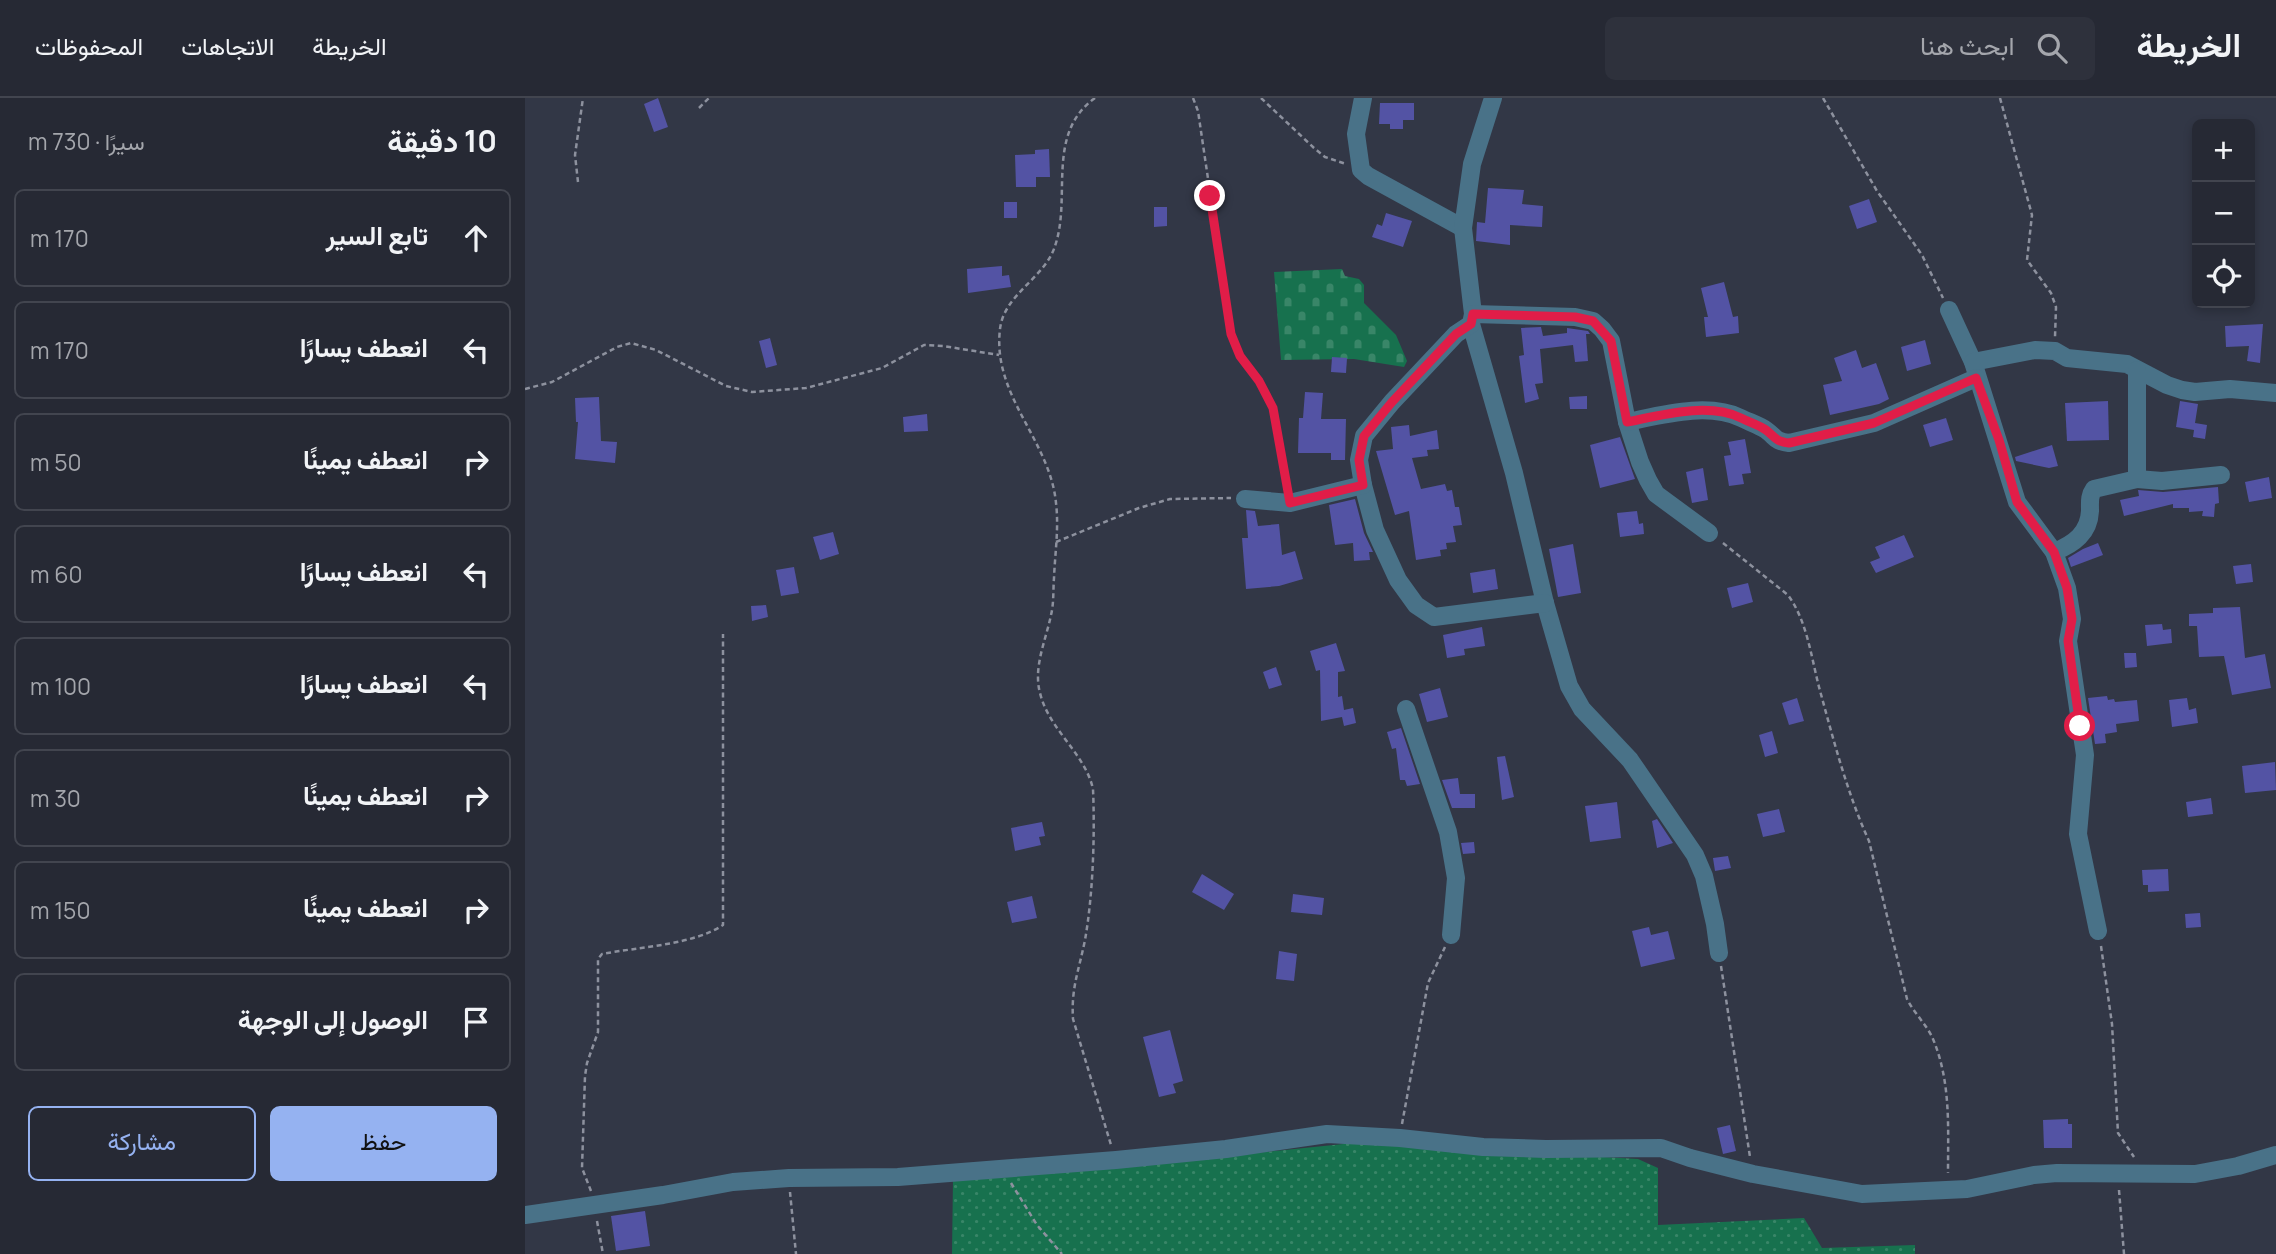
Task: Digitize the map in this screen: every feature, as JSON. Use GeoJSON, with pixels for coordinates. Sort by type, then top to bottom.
{"type":"FeatureCollection","features":[{"type":"Feature","properties":{"kind":"street"},"geometry":{"type":"LineString","coordinates":[[1363,98],[1356,134],[1356,150],[1361,170],[1463,228]]}},
{"type":"Feature","properties":{"kind":"street"},"geometry":{"type":"LineString","coordinates":[[1493,98],[1472,164],[1463,228],[1472,319],[1514,473],[1545,603],[1569,686],[1582,709],[1630,760],[1695,855],[1704,876],[1719,953]]}},
{"type":"Feature","properties":{"kind":"street"},"geometry":{"type":"LineString","coordinates":[[1949,310],[1975,370],[2017,502],[2054,552],[2067,588],[2072,619],[2068,641],[2085,755],[2078,834],[2098,931]]}},
{"type":"Feature","properties":{"kind":"street"},"geometry":{"type":"LineString","coordinates":[[1545,603],[1434,617],[1416,606],[1398,580],[1375,530],[1363,485],[1359,460],[1364,436],[1392,402],[1472,319],[1575,317],[1593,321],[1611,341],[1627,422],[1640,462],[1656,494],[1709,533]]}},
{"type":"Feature","properties":{"kind":"street"},"geometry":{"type":"LineString","coordinates":[[1627,422],[1662,414],[1711,412],[1737,416],[1765,430],[1778,442],[1789,443],[1874,423],[1975,370],[2021,352],[2055,351],[2067,358],[2115,362],[2182,390],[2195,392],[2230,389],[2276,393]]}},
{"type":"Feature","properties":{"kind":"street"},"geometry":{"type":"LineString","coordinates":[[2137,370],[2137,479]]}},
{"type":"Feature","properties":{"kind":"street"},"geometry":{"type":"LineString","coordinates":[[2054,552],[2077,540],[2085,531],[2089,495],[2094,489],[2137,479],[2162,481],[2221,475]]}},
{"type":"Feature","properties":{"kind":"street"},"geometry":{"type":"LineString","coordinates":[[1245,499],[1290,503],[1363,485]]}},
{"type":"Feature","properties":{"kind":"street"},"geometry":{"type":"LineString","coordinates":[[1406,709],[1448,832],[1456,878],[1451,935]]}},
{"type":"Feature","properties":{"kind":"street"},"geometry":{"type":"LineString","coordinates":[[525,1215],[733,1182],[789,1178],[898,1177],[1116,1160],[1226,1149],[1327,1134],[1483,1147],[1661,1148],[1753,1174],[1862,1194],[1967,1189],[2034,1175],[2195,1174],[2276,1155]]}},
{"type":"Feature","properties":{"kind":"path"},"geometry":{"type":"LineString","coordinates":[[578,182],[575,155],[583,98]]}},
{"type":"Feature","properties":{"kind":"path"},"geometry":{"type":"LineString","coordinates":[[699,108],[709,98]]}},
{"type":"Feature","properties":{"kind":"path"},"geometry":{"type":"LineString","coordinates":[[1095,98],[1075,116],[1069,128],[1055,248],[1006,309],[1000,327],[999,355],[1005,383],[1051,480],[1056,503],[1052,614],[1042,644],[1039,691],[1054,725],[1090,774],[1093,789],[1090,904],[1072,998],[1073,1019],[1116,1160]]}},
{"type":"Feature","properties":{"kind":"path"},"geometry":{"type":"LineString","coordinates":[[1193,98],[1198,111],[1231,334],[1240,356],[1259,381],[1273,408],[1290,503]]}},
{"type":"Feature","properties":{"kind":"path"},"geometry":{"type":"LineString","coordinates":[[1261,98],[1325,157],[1361,170]]}},
{"type":"Feature","properties":{"kind":"path"},"geometry":{"type":"LineString","coordinates":[[1823,98],[1877,191],[1922,255],[1949,310]]}},
{"type":"Feature","properties":{"kind":"path"},"geometry":{"type":"LineString","coordinates":[[2000,98],[2032,215],[2027,260],[2051,293],[2056,307],[2055,351]]}},
{"type":"Feature","properties":{"kind":"path"},"geometry":{"type":"LineString","coordinates":[[525,389],[552,382],[618,347],[631,343],[656,350],[726,386],[752,392],[806,388],[882,368],[923,345],[999,355]]}},
{"type":"Feature","properties":{"kind":"path"},"geometry":{"type":"LineString","coordinates":[[1056,542],[1139,508],[1170,499],[1245,499]]}},
{"type":"Feature","properties":{"kind":"path"},"geometry":{"type":"LineString","coordinates":[[1709,533],[1788,595],[1802,622],[1826,713],[1860,821],[1869,841],[1907,999],[1933,1038],[1947,1086],[1948,1191]]}},
{"type":"Feature","properties":{"kind":"path"},"geometry":{"type":"LineString","coordinates":[[603,1254],[593,1194],[582,1168],[587,1063],[598,1032],[598,959],[602,954],[686,939],[716,930],[723,925],[723,634]]}},
{"type":"Feature","properties":{"kind":"path"},"geometry":{"type":"LineString","coordinates":[[2098,931],[2112,1024],[2118,1133],[2134,1154],[2140,1174]]}},
{"type":"Feature","properties":{"kind":"path"},"geometry":{"type":"LineString","coordinates":[[1400,1138],[1428,983],[1451,935]]}},
{"type":"Feature","properties":{"kind":"path"},"geometry":{"type":"LineString","coordinates":[[1719,953],[1753,1174]]}},
{"type":"Feature","properties":{"kind":"path"},"geometry":{"type":"LineString","coordinates":[[1006,1168],[1037,1225],[1062,1254]]}},
{"type":"Feature","properties":{"kind":"path"},"geometry":{"type":"LineString","coordinates":[[2118,1173],[2124,1254]]}},
{"type":"Feature","properties":{"kind":"path"},"geometry":{"type":"LineString","coordinates":[[789,1178],[796,1254]]}},
{"type":"Feature","properties":{"kind":"green space"},"geometry":{"type":"Polygon","coordinates":[[[1342,269],[1345,276],[1359,279],[1364,285],[1364,303],[1396,335],[1407,361],[1404,367],[1354,359],[1281,360],[1274,272],[1342,269]]]}},
{"type":"Feature","properties":{"kind":"green space"},"geometry":{"type":"Polygon","coordinates":[[[1353,1143],[1638,1159],[1658,1168],[1658,1225],[1804,1218],[1822,1248],[1915,1245],[1915,1254],[952,1254],[953,1179],[1100,1169],[1353,1143]]]}},
{"type":"Feature","properties":{"kind":"building"},"geometry":{"type":"Polygon","coordinates":[[[658,98],[668,127],[654,132],[644,104],[658,98]]]}},
{"type":"Feature","properties":{"kind":"building"},"geometry":{"type":"Polygon","coordinates":[[[1380,103],[1414,103],[1414,120],[1403,120],[1403,129],[1390,129],[1390,124],[1379,124],[1380,103]]]}},
{"type":"Feature","properties":{"kind":"building"},"geometry":{"type":"Polygon","coordinates":[[[1049,149],[1050,177],[1036,177],[1036,187],[1016,187],[1015,155],[1035,154],[1035,150],[1049,149]]]}},
{"type":"Feature","properties":{"kind":"building"},"geometry":{"type":"Polygon","coordinates":[[[1488,188],[1524,190],[1522,204],[1543,206],[1542,227],[1510,225],[1510,245],[1476,241],[1477,222],[1485,223],[1488,188]]]}},
{"type":"Feature","properties":{"kind":"building"},"geometry":{"type":"Polygon","coordinates":[[[1869,199],[1877,222],[1857,229],[1849,206],[1869,199]]]}},
{"type":"Feature","properties":{"kind":"building"},"geometry":{"type":"Polygon","coordinates":[[[1004,202],[1017,202],[1017,218],[1004,218],[1004,202]]]}},
{"type":"Feature","properties":{"kind":"building"},"geometry":{"type":"Polygon","coordinates":[[[1154,207],[1167,207],[1167,226],[1154,227],[1154,207]]]}},
{"type":"Feature","properties":{"kind":"building"},"geometry":{"type":"Polygon","coordinates":[[[1386,213],[1412,221],[1403,247],[1372,237],[1377,224],[1382,226],[1386,213]]]}},
{"type":"Feature","properties":{"kind":"building"},"geometry":{"type":"Polygon","coordinates":[[[1002,266],[1002,276],[1009,275],[1011,287],[968,293],[967,269],[1002,266]]]}},
{"type":"Feature","properties":{"kind":"building"},"geometry":{"type":"Polygon","coordinates":[[[1724,282],[1733,317],[1738,316],[1739,333],[1706,337],[1704,317],[1708,317],[1701,288],[1724,282]]]}},
{"type":"Feature","properties":{"kind":"building"},"geometry":{"type":"Polygon","coordinates":[[[2263,324],[2260,363],[2247,361],[2249,346],[2226,347],[2225,326],[2263,324]]]}},
{"type":"Feature","properties":{"kind":"building"},"geometry":{"type":"Polygon","coordinates":[[[1541,327],[1543,336],[1567,333],[1567,328],[1588,331],[1588,361],[1575,362],[1573,345],[1540,349],[1543,383],[1535,384],[1539,399],[1525,403],[1519,356],[1524,355],[1521,328],[1541,327]]]}},
{"type":"Feature","properties":{"kind":"building"},"geometry":{"type":"Polygon","coordinates":[[[770,338],[777,365],[766,368],[759,341],[770,338]]]}},
{"type":"Feature","properties":{"kind":"building"},"geometry":{"type":"Polygon","coordinates":[[[1925,340],[1931,364],[1907,371],[1901,347],[1925,340]]]}},
{"type":"Feature","properties":{"kind":"building"},"geometry":{"type":"Polygon","coordinates":[[[1856,350],[1862,368],[1876,363],[1889,399],[1879,404],[1830,415],[1823,385],[1842,381],[1834,358],[1856,350]]]}},
{"type":"Feature","properties":{"kind":"building"},"geometry":{"type":"Polygon","coordinates":[[[1332,357],[1347,358],[1346,373],[1331,372],[1332,357]]]}},
{"type":"Feature","properties":{"kind":"building"},"geometry":{"type":"Polygon","coordinates":[[[1305,392],[1323,393],[1321,419],[1346,419],[1345,460],[1331,460],[1331,453],[1298,453],[1299,418],[1303,418],[1305,392]]]}},
{"type":"Feature","properties":{"kind":"building"},"geometry":{"type":"Polygon","coordinates":[[[1587,396],[1587,409],[1570,409],[1569,397],[1587,396]]]}},
{"type":"Feature","properties":{"kind":"building"},"geometry":{"type":"Polygon","coordinates":[[[599,397],[601,441],[617,442],[615,463],[575,459],[578,422],[575,398],[599,397]]]}},
{"type":"Feature","properties":{"kind":"building"},"geometry":{"type":"Polygon","coordinates":[[[2108,401],[2109,440],[2067,441],[2065,403],[2108,401]]]}},
{"type":"Feature","properties":{"kind":"building"},"geometry":{"type":"Polygon","coordinates":[[[2180,401],[2198,404],[2195,423],[2207,425],[2205,439],[2193,437],[2194,430],[2176,427],[2180,401]]]}},
{"type":"Feature","properties":{"kind":"building"},"geometry":{"type":"Polygon","coordinates":[[[927,414],[928,431],[904,432],[903,417],[927,414]]]}},
{"type":"Feature","properties":{"kind":"building"},"geometry":{"type":"Polygon","coordinates":[[[1946,418],[1953,440],[1930,447],[1923,425],[1946,418]]]}},
{"type":"Feature","properties":{"kind":"building"},"geometry":{"type":"Polygon","coordinates":[[[1409,425],[1410,436],[1437,430],[1439,449],[1427,450],[1428,456],[1412,458],[1421,489],[1445,484],[1447,491],[1452,490],[1462,525],[1453,526],[1456,542],[1446,543],[1447,549],[1440,550],[1441,556],[1416,560],[1409,511],[1395,515],[1376,451],[1393,449],[1391,427],[1409,425]]]}},
{"type":"Feature","properties":{"kind":"building"},"geometry":{"type":"Polygon","coordinates":[[[1620,437],[1635,479],[1600,488],[1590,445],[1620,437]]]}},
{"type":"Feature","properties":{"kind":"building"},"geometry":{"type":"Polygon","coordinates":[[[1745,439],[1751,473],[1742,474],[1744,484],[1729,486],[1724,456],[1731,455],[1728,442],[1745,439]]]}},
{"type":"Feature","properties":{"kind":"building"},"geometry":{"type":"Polygon","coordinates":[[[2052,445],[2058,466],[2049,468],[2016,461],[2015,457],[2052,445]]]}},
{"type":"Feature","properties":{"kind":"building"},"geometry":{"type":"Polygon","coordinates":[[[1703,468],[1708,500],[1692,503],[1686,472],[1703,468]]]}},
{"type":"Feature","properties":{"kind":"building"},"geometry":{"type":"Polygon","coordinates":[[[2269,477],[2272,498],[2249,502],[2245,482],[2269,477]]]}},
{"type":"Feature","properties":{"kind":"building"},"geometry":{"type":"Polygon","coordinates":[[[2218,487],[2219,503],[2215,504],[2214,517],[2202,516],[2203,511],[2189,512],[2189,508],[2173,508],[2173,504],[2124,516],[2120,500],[2139,496],[2138,490],[2163,492],[2218,487]]]}},
{"type":"Feature","properties":{"kind":"building"},"geometry":{"type":"Polygon","coordinates":[[[1355,499],[1364,533],[1373,552],[1369,552],[1370,560],[1354,561],[1353,543],[1335,545],[1329,505],[1355,499]]]}},
{"type":"Feature","properties":{"kind":"building"},"geometry":{"type":"Polygon","coordinates":[[[1246,510],[1255,511],[1258,526],[1279,524],[1282,555],[1295,551],[1303,579],[1279,586],[1246,589],[1242,538],[1248,538],[1246,510]]]}},
{"type":"Feature","properties":{"kind":"building"},"geometry":{"type":"Polygon","coordinates":[[[1637,511],[1639,524],[1643,523],[1644,534],[1620,537],[1617,513],[1637,511]]]}},
{"type":"Feature","properties":{"kind":"building"},"geometry":{"type":"Polygon","coordinates":[[[833,532],[839,554],[820,560],[813,537],[833,532]]]}},
{"type":"Feature","properties":{"kind":"building"},"geometry":{"type":"Polygon","coordinates":[[[1904,535],[1914,557],[1876,573],[1870,562],[1880,558],[1875,547],[1904,535]]]}},
{"type":"Feature","properties":{"kind":"building"},"geometry":{"type":"Polygon","coordinates":[[[2098,543],[2103,555],[2071,567],[2068,558],[2098,543]]]}},
{"type":"Feature","properties":{"kind":"building"},"geometry":{"type":"Polygon","coordinates":[[[1573,544],[1581,593],[1558,597],[1549,549],[1573,544]]]}},
{"type":"Feature","properties":{"kind":"building"},"geometry":{"type":"Polygon","coordinates":[[[2251,564],[2253,582],[2236,584],[2233,566],[2251,564]]]}},
{"type":"Feature","properties":{"kind":"building"},"geometry":{"type":"Polygon","coordinates":[[[794,567],[799,593],[781,596],[776,570],[794,567]]]}},
{"type":"Feature","properties":{"kind":"building"},"geometry":{"type":"Polygon","coordinates":[[[1495,569],[1498,589],[1473,593],[1470,573],[1495,569]]]}},
{"type":"Feature","properties":{"kind":"building"},"geometry":{"type":"Polygon","coordinates":[[[1748,583],[1753,602],[1732,608],[1727,588],[1748,583]]]}},
{"type":"Feature","properties":{"kind":"building"},"geometry":{"type":"Polygon","coordinates":[[[766,605],[768,617],[752,621],[751,606],[766,605]]]}},
{"type":"Feature","properties":{"kind":"building"},"geometry":{"type":"Polygon","coordinates":[[[2240,607],[2245,658],[2265,654],[2271,688],[2232,695],[2224,656],[2199,657],[2197,626],[2189,626],[2189,614],[2213,613],[2213,608],[2240,607]]]}},
{"type":"Feature","properties":{"kind":"building"},"geometry":{"type":"Polygon","coordinates":[[[2162,624],[2163,630],[2171,629],[2172,643],[2147,646],[2145,625],[2162,624]]]}},
{"type":"Feature","properties":{"kind":"building"},"geometry":{"type":"Polygon","coordinates":[[[1482,627],[1485,646],[1464,649],[1465,655],[1447,658],[1443,635],[1482,627]]]}},
{"type":"Feature","properties":{"kind":"building"},"geometry":{"type":"Polygon","coordinates":[[[1336,643],[1345,671],[1338,672],[1338,697],[1342,696],[1344,710],[1353,708],[1356,723],[1344,726],[1342,717],[1321,721],[1320,670],[1316,671],[1310,651],[1336,643]]]}},
{"type":"Feature","properties":{"kind":"building"},"geometry":{"type":"Polygon","coordinates":[[[2124,653],[2136,653],[2137,667],[2125,668],[2124,653]]]}},
{"type":"Feature","properties":{"kind":"building"},"geometry":{"type":"Polygon","coordinates":[[[1276,667],[1282,685],[1269,689],[1263,672],[1276,667]]]}},
{"type":"Feature","properties":{"kind":"building"},"geometry":{"type":"Polygon","coordinates":[[[1440,688],[1448,717],[1427,722],[1419,694],[1440,688]]]}},
{"type":"Feature","properties":{"kind":"building"},"geometry":{"type":"Polygon","coordinates":[[[2107,696],[2108,700],[2114,699],[2115,702],[2137,700],[2139,721],[2116,724],[2117,732],[2105,734],[2106,743],[2095,744],[2088,698],[2107,696]]]}},
{"type":"Feature","properties":{"kind":"building"},"geometry":{"type":"Polygon","coordinates":[[[1797,698],[1804,721],[1789,725],[1782,703],[1797,698]]]}},
{"type":"Feature","properties":{"kind":"building"},"geometry":{"type":"Polygon","coordinates":[[[2187,698],[2189,710],[2196,708],[2198,723],[2172,727],[2169,700],[2187,698]]]}},
{"type":"Feature","properties":{"kind":"building"},"geometry":{"type":"Polygon","coordinates":[[[1401,728],[1420,784],[1407,786],[1405,780],[1400,780],[1396,748],[1392,749],[1387,732],[1401,728]]]}},
{"type":"Feature","properties":{"kind":"building"},"geometry":{"type":"Polygon","coordinates":[[[1772,731],[1778,753],[1765,757],[1759,735],[1772,731]]]}},
{"type":"Feature","properties":{"kind":"building"},"geometry":{"type":"Polygon","coordinates":[[[1505,756],[1514,797],[1502,800],[1497,757],[1505,756]]]}},
{"type":"Feature","properties":{"kind":"building"},"geometry":{"type":"Polygon","coordinates":[[[2275,762],[2276,790],[2245,793],[2242,766],[2275,762]]]}},
{"type":"Feature","properties":{"kind":"building"},"geometry":{"type":"Polygon","coordinates":[[[1458,778],[1460,794],[1475,794],[1475,808],[1452,808],[1442,780],[1458,778]]]}},
{"type":"Feature","properties":{"kind":"building"},"geometry":{"type":"Polygon","coordinates":[[[2211,798],[2213,814],[2188,817],[2186,802],[2211,798]]]}},
{"type":"Feature","properties":{"kind":"building"},"geometry":{"type":"Polygon","coordinates":[[[1617,802],[1621,838],[1590,842],[1585,806],[1617,802]]]}},
{"type":"Feature","properties":{"kind":"building"},"geometry":{"type":"Polygon","coordinates":[[[1779,809],[1785,832],[1763,837],[1757,814],[1779,809]]]}},
{"type":"Feature","properties":{"kind":"building"},"geometry":{"type":"Polygon","coordinates":[[[1657,819],[1673,843],[1657,848],[1652,821],[1657,819]]]}},
{"type":"Feature","properties":{"kind":"building"},"geometry":{"type":"Polygon","coordinates":[[[1042,822],[1045,836],[1039,837],[1041,845],[1015,851],[1011,828],[1042,822]]]}},
{"type":"Feature","properties":{"kind":"building"},"geometry":{"type":"Polygon","coordinates":[[[1474,842],[1475,853],[1463,854],[1461,843],[1474,842]]]}},
{"type":"Feature","properties":{"kind":"building"},"geometry":{"type":"Polygon","coordinates":[[[1728,856],[1731,868],[1715,871],[1713,858],[1728,856]]]}},
{"type":"Feature","properties":{"kind":"building"},"geometry":{"type":"Polygon","coordinates":[[[2168,869],[2169,891],[2148,892],[2148,885],[2143,885],[2142,870],[2168,869]]]}},
{"type":"Feature","properties":{"kind":"building"},"geometry":{"type":"Polygon","coordinates":[[[1202,874],[1234,894],[1224,910],[1192,892],[1202,874]]]}},
{"type":"Feature","properties":{"kind":"building"},"geometry":{"type":"Polygon","coordinates":[[[1293,894],[1324,898],[1322,915],[1291,912],[1293,894]]]}},
{"type":"Feature","properties":{"kind":"building"},"geometry":{"type":"Polygon","coordinates":[[[1032,896],[1037,918],[1012,923],[1007,902],[1032,896]]]}},
{"type":"Feature","properties":{"kind":"building"},"geometry":{"type":"Polygon","coordinates":[[[2200,913],[2201,927],[2186,928],[2185,914],[2200,913]]]}},
{"type":"Feature","properties":{"kind":"building"},"geometry":{"type":"Polygon","coordinates":[[[1649,927],[1651,935],[1668,931],[1675,959],[1641,967],[1632,931],[1649,927]]]}},
{"type":"Feature","properties":{"kind":"building"},"geometry":{"type":"Polygon","coordinates":[[[1279,951],[1297,954],[1294,981],[1276,979],[1279,951]]]}},
{"type":"Feature","properties":{"kind":"building"},"geometry":{"type":"Polygon","coordinates":[[[1170,1030],[1183,1081],[1173,1084],[1176,1093],[1159,1097],[1143,1037],[1170,1030]]]}},
{"type":"Feature","properties":{"kind":"building"},"geometry":{"type":"Polygon","coordinates":[[[2068,1119],[2068,1124],[2072,1124],[2072,1148],[2044,1148],[2043,1120],[2068,1119]]]}},
{"type":"Feature","properties":{"kind":"building"},"geometry":{"type":"Polygon","coordinates":[[[1730,1125],[1736,1151],[1723,1154],[1717,1128],[1730,1125]]]}},
{"type":"Feature","properties":{"kind":"building"},"geometry":{"type":"Polygon","coordinates":[[[645,1211],[650,1246],[616,1251],[611,1216],[645,1211]]]}},
{"type":"Feature","properties":{"kind":"route"},"geometry":{"type":"LineString","coordinates":[[1210,196],[1231,334],[1240,356],[1259,381],[1273,408],[1290,503],[1363,485],[1359,460],[1364,436],[1456,334],[1471,324],[1473,314],[1575,317],[1593,321],[1611,341],[1627,422],[1662,414],[1711,412],[1737,416],[1765,430],[1778,442],[1808,440],[1874,423],[1976,378],[1999,440],[2017,502],[2054,552],[2067,588],[2072,619],[2068,641],[2080,726]]}}]}
